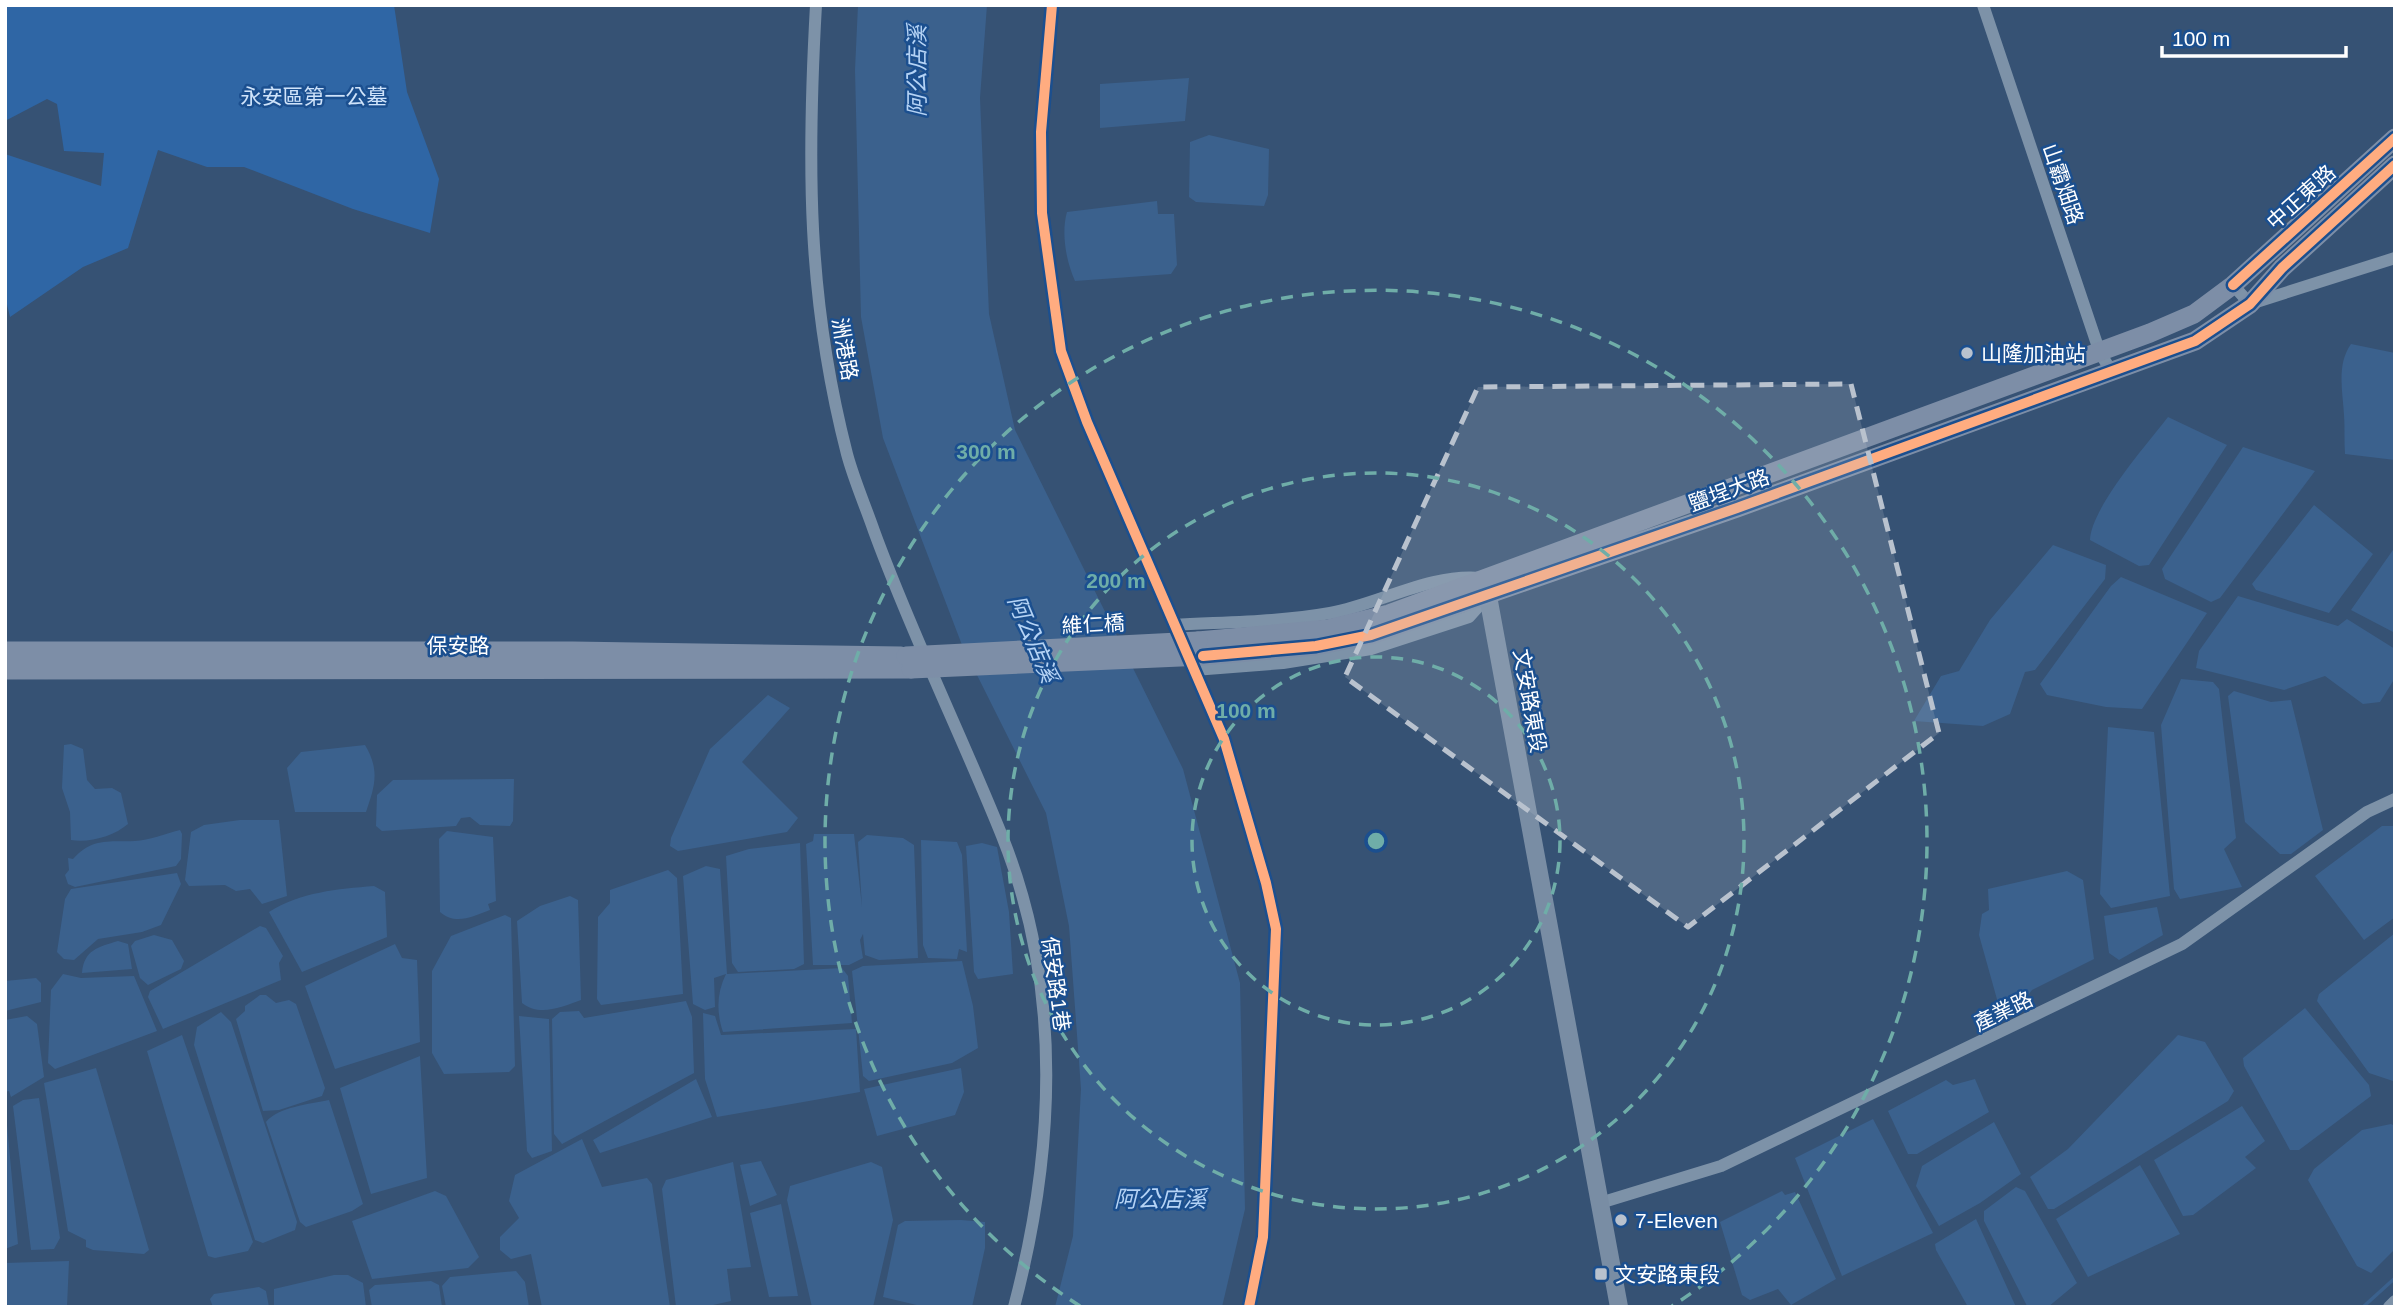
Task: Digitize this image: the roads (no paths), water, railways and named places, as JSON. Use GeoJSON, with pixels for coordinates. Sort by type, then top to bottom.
{"type":"FeatureCollection","features":[{"type":"Feature","properties":{"kind":"main road","name":"中正東路"},"geometry":{"type":"LineString","coordinates":[[2233,285],[2395,138]]}},
{"type":"Feature","properties":{"kind":"main road","name":"中正東路"},"geometry":{"type":"LineString","coordinates":[[2250,304],[2282,268],[2395,165]]}},
{"type":"Feature","properties":{"kind":"main road","name":"鹽埕大路"},"geometry":{"type":"LineString","coordinates":[[1486,587],[2100,353],[2194,314],[2233,285]]}},
{"type":"Feature","properties":{"kind":"main road","name":"鹽埕大路"},"geometry":{"type":"LineString","coordinates":[[1198,656],[1328,629],[1486,587],[2112,372],[2195,341],[2250,304]]}},
{"type":"Feature","properties":{"kind":"main road"},"geometry":{"type":"LineString","coordinates":[[1942,411],[1948,430]]}},
{"type":"Feature","properties":{"kind":"main road","name":"保安路"},"geometry":{"type":"LineString","coordinates":[[5,651],[573,651],[908,662]]}},
{"type":"Feature","properties":{"kind":"main road","name":"維仁橋"},"geometry":{"type":"LineString","coordinates":[[908,662],[1198,656]]}},
{"type":"Feature","properties":{"kind":"main road","name":"保安路"},"geometry":{"type":"LineString","coordinates":[[5,670],[908,662]]}},
{"type":"Feature","properties":{"kind":"street","name":"洲港路"},"geometry":{"type":"LineString","coordinates":[[816,5],[809,125],[810,190],[812,254],[825,355],[848,457],[892,579],[935,681]]}},
{"type":"Feature","properties":{"kind":"street"},"geometry":{"type":"LineString","coordinates":[[1052,5],[1041,132],[1042,213],[1061,351],[1087,422],[1174,625],[1198,656],[1266,883],[1276,929],[1263,1237],[1249,1307]]}},
{"type":"Feature","properties":{"kind":"street","name":"山霸畑路"},"geometry":{"type":"LineString","coordinates":[[1983,5],[2100,353],[2112,372]]}},
{"type":"Feature","properties":{"kind":"street","name":"鹽埕大路"},"geometry":{"type":"LineString","coordinates":[[2250,304],[2395,258]]}},
{"type":"Feature","properties":{"kind":"street"},"geometry":{"type":"LineString","coordinates":[[2233,285],[2250,304]]}},
{"type":"Feature","properties":{"kind":"street"},"geometry":{"type":"LineString","coordinates":[[1174,625],[1280,620],[1330,613],[1376,602],[1455,575],[1486,587],[1469,617],[1371,649],[1283,663],[1198,656]]}},
{"type":"Feature","properties":{"kind":"street","name":"文安路東段"},"geometry":{"type":"LineString","coordinates":[[1486,587],[1619,1307]]}},
{"type":"Feature","properties":{"kind":"street","name":"保安路1巷"},"geometry":{"type":"LineString","coordinates":[[935,681],[1003,838],[1019,887],[1038,968],[1048,1084],[1042,1174],[1014,1307]]}},
{"type":"Feature","properties":{"kind":"street","name":"產業路"},"geometry":{"type":"LineString","coordinates":[[1600,1203],[1721,1167],[2182,944],[2367,812],[2395,799]]}},
{"type":"Feature","properties":{"kind":"street"},"geometry":{"type":"LineString","coordinates":[[2389,1307],[2395,1301]]}},
{"type":"Feature","properties":{"kind":"water","name":"阿公店溪"},"geometry":{"type":"Polygon","coordinates":[[[858,5],[987,5],[980,98],[989,314],[1015,430],[1183,769],[1240,983],[1245,1209],[1222,1307],[1055,1307],[1073,1236],[1081,1089],[1069,926],[1046,813],[962,645],[883,438],[861,317],[855,70],[858,5]]]}},
{"type":"Feature","properties":{"kind":"water"},"geometry":{"type":"Polygon","coordinates":[[[1189,78],[1185,121],[1100,128],[1100,84],[1189,78]]]}},
{"type":"Feature","properties":{"kind":"water"},"geometry":{"type":"Polygon","coordinates":[[[1209,135],[1269,149],[1268,195],[1264,206],[1196,202],[1189,197],[1190,142],[1209,135]]]}},
{"type":"Feature","properties":{"kind":"water"},"geometry":{"type":"Polygon","coordinates":[[[1157,201],[1158,214],[1174,214],[1177,265],[1171,274],[1075,281],[1065,247],[1067,212],[1157,201]]]}},
{"type":"Feature","properties":{"kind":"water"},"geometry":{"type":"Polygon","coordinates":[[[2351,344],[2395,353],[2395,460],[2345,454],[2342,370],[2346,352],[2351,344]]]}},
{"type":"Feature","properties":{"kind":"water"},"geometry":{"type":"Polygon","coordinates":[[[2168,417],[2227,445],[2149,565],[2139,566],[2090,540],[2093,527],[2110,494],[2168,417]]]}},
{"type":"Feature","properties":{"kind":"water"},"geometry":{"type":"Polygon","coordinates":[[[2243,447],[2315,471],[2220,598],[2211,602],[2165,579],[2162,569],[2243,447]]]}},
{"type":"Feature","properties":{"kind":"water"},"geometry":{"type":"Polygon","coordinates":[[[2314,505],[2373,554],[2329,613],[2256,590],[2252,584],[2314,505]]]}},
{"type":"Feature","properties":{"kind":"water"},"geometry":{"type":"Polygon","coordinates":[[[2053,545],[2106,565],[2105,579],[2035,670],[2025,672],[2010,714],[1983,726],[1914,721],[1941,676],[1959,671],[1990,620],[2053,545]]]}},
{"type":"Feature","properties":{"kind":"water"},"geometry":{"type":"Polygon","coordinates":[[[2395,547],[2395,633],[2351,610],[2395,547]]]}},
{"type":"Feature","properties":{"kind":"water"},"geometry":{"type":"Polygon","coordinates":[[[2121,577],[2207,613],[2142,709],[2106,707],[2047,695],[2040,684],[2111,586],[2121,577]]]}},
{"type":"Feature","properties":{"kind":"water"},"geometry":{"type":"Polygon","coordinates":[[[2238,596],[2338,626],[2347,619],[2395,649],[2395,678],[2380,702],[2363,704],[2325,676],[2284,690],[2196,668],[2199,651],[2238,596]]]}},
{"type":"Feature","properties":{"kind":"water"},"geometry":{"type":"Polygon","coordinates":[[[2181,679],[2213,682],[2219,689],[2236,838],[2224,849],[2242,887],[2180,899],[2174,889],[2161,725],[2181,679]]]}},
{"type":"Feature","properties":{"kind":"water"},"geometry":{"type":"Polygon","coordinates":[[[2234,691],[2271,702],[2291,700],[2323,830],[2291,854],[2280,854],[2245,822],[2228,696],[2234,691]]]}},
{"type":"Feature","properties":{"kind":"water"},"geometry":{"type":"Polygon","coordinates":[[[768,695],[790,708],[742,762],[798,818],[787,832],[678,851],[670,846],[671,838],[710,749],[768,695]]]}},
{"type":"Feature","properties":{"kind":"water"},"geometry":{"type":"Polygon","coordinates":[[[2108,727],[2154,732],[2170,896],[2111,908],[2100,894],[2108,727]]]}},
{"type":"Feature","properties":{"kind":"water"},"geometry":{"type":"Polygon","coordinates":[[[71,744],[83,749],[87,780],[95,789],[112,788],[121,793],[128,824],[116,832],[94,839],[71,840],[70,812],[62,788],[64,745],[71,744]]]}},
{"type":"Feature","properties":{"kind":"water"},"geometry":{"type":"Polygon","coordinates":[[[365,745],[374,770],[372,794],[366,812],[295,812],[287,768],[301,752],[365,745]]]}},
{"type":"Feature","properties":{"kind":"water"},"geometry":{"type":"Polygon","coordinates":[[[514,779],[513,821],[510,826],[480,825],[470,817],[461,818],[456,826],[382,831],[376,826],[377,795],[393,780],[514,779]]]}},
{"type":"Feature","properties":{"kind":"water"},"geometry":{"type":"Polygon","coordinates":[[[240,820],[279,820],[287,896],[262,904],[250,889],[236,891],[225,885],[189,886],[185,880],[191,832],[204,825],[240,820]]]}},
{"type":"Feature","properties":{"kind":"water"},"geometry":{"type":"Polygon","coordinates":[[[2382,826],[2395,826],[2395,917],[2364,940],[2315,876],[2382,826]]]}},
{"type":"Feature","properties":{"kind":"water"},"geometry":{"type":"Polygon","coordinates":[[[180,830],[181,859],[176,866],[75,887],[68,884],[65,875],[69,870],[68,858],[73,859],[87,847],[102,842],[146,839],[180,830]]]}},
{"type":"Feature","properties":{"kind":"water"},"geometry":{"type":"Polygon","coordinates":[[[447,831],[493,837],[496,901],[488,904],[490,910],[458,919],[440,912],[439,839],[447,831]]]}},
{"type":"Feature","properties":{"kind":"water"},"geometry":{"type":"Polygon","coordinates":[[[814,834],[854,834],[862,907],[858,842],[867,835],[903,838],[914,845],[918,958],[879,960],[865,955],[863,934],[860,940],[863,958],[849,965],[813,965],[806,844],[813,841],[814,834]]]}},
{"type":"Feature","properties":{"kind":"water"},"geometry":{"type":"Polygon","coordinates":[[[921,840],[957,842],[962,855],[967,952],[959,949],[957,959],[928,958],[923,945],[921,840]]]}},
{"type":"Feature","properties":{"kind":"water"},"geometry":{"type":"Polygon","coordinates":[[[800,843],[804,964],[794,969],[738,972],[732,963],[726,856],[749,849],[800,843]]]}},
{"type":"Feature","properties":{"kind":"water"},"geometry":{"type":"Polygon","coordinates":[[[982,843],[997,847],[1009,912],[1013,974],[978,979],[974,972],[966,846],[982,843]]]}},
{"type":"Feature","properties":{"kind":"water"},"geometry":{"type":"Polygon","coordinates":[[[706,866],[720,869],[727,974],[842,968],[848,976],[852,1023],[723,1032],[718,1002],[726,974],[714,978],[715,1007],[705,1010],[693,1004],[683,876],[706,866]]]}},
{"type":"Feature","properties":{"kind":"water"},"geometry":{"type":"Polygon","coordinates":[[[668,870],[677,878],[683,994],[601,1005],[597,999],[598,917],[610,903],[610,890],[668,870]]]}},
{"type":"Feature","properties":{"kind":"water"},"geometry":{"type":"Polygon","coordinates":[[[2067,871],[2083,880],[2094,959],[2032,990],[2023,1002],[2000,1010],[1979,935],[1982,914],[1989,910],[1988,889],[2067,871]]]}},
{"type":"Feature","properties":{"kind":"water"},"geometry":{"type":"Polygon","coordinates":[[[177,873],[181,884],[161,925],[142,932],[98,939],[74,960],[64,959],[57,952],[65,899],[71,889],[177,873]]]}},
{"type":"Feature","properties":{"kind":"water"},"geometry":{"type":"Polygon","coordinates":[[[374,886],[385,892],[387,937],[302,972],[269,912],[306,896],[374,886]]]}},
{"type":"Feature","properties":{"kind":"water"},"geometry":{"type":"Polygon","coordinates":[[[570,896],[578,900],[581,1000],[551,1009],[529,1007],[522,1003],[517,921],[540,906],[570,896]]]}},
{"type":"Feature","properties":{"kind":"water"},"geometry":{"type":"Polygon","coordinates":[[[2157,907],[2163,935],[2119,960],[2109,953],[2104,916],[2157,907]]]}},
{"type":"Feature","properties":{"kind":"water"},"geometry":{"type":"Polygon","coordinates":[[[505,915],[511,918],[515,1066],[509,1072],[444,1074],[432,1053],[432,971],[451,936],[505,915]]]}},
{"type":"Feature","properties":{"kind":"water"},"geometry":{"type":"Polygon","coordinates":[[[260,926],[266,928],[283,956],[279,963],[281,980],[163,1029],[148,997],[150,991],[260,926]]]}},
{"type":"Feature","properties":{"kind":"water"},"geometry":{"type":"Polygon","coordinates":[[[2395,933],[2393,1081],[2369,1073],[2317,1001],[2319,994],[2395,933]]]}},
{"type":"Feature","properties":{"kind":"water"},"geometry":{"type":"Polygon","coordinates":[[[154,935],[172,940],[184,961],[181,969],[148,985],[140,978],[131,946],[135,941],[154,935]]]}},
{"type":"Feature","properties":{"kind":"water"},"geometry":{"type":"Polygon","coordinates":[[[118,941],[128,944],[132,969],[82,973],[89,954],[118,941]]]}},
{"type":"Feature","properties":{"kind":"water"},"geometry":{"type":"Polygon","coordinates":[[[395,944],[402,958],[417,960],[420,1042],[335,1069],[305,986],[395,944]]]}},
{"type":"Feature","properties":{"kind":"water"},"geometry":{"type":"Polygon","coordinates":[[[962,961],[973,1006],[978,1048],[952,1063],[869,1081],[863,1076],[852,971],[863,966],[962,961]]]}},
{"type":"Feature","properties":{"kind":"water"},"geometry":{"type":"Polygon","coordinates":[[[63,974],[81,978],[134,976],[157,1031],[55,1069],[48,1063],[51,990],[63,974]]]}},
{"type":"Feature","properties":{"kind":"water"},"geometry":{"type":"Polygon","coordinates":[[[36,978],[41,983],[41,1002],[5,1011],[5,981],[36,978]]]}},
{"type":"Feature","properties":{"kind":"water"},"geometry":{"type":"Polygon","coordinates":[[[260,995],[266,995],[276,1003],[289,1000],[296,1004],[325,1088],[322,1096],[279,1110],[263,1111],[236,1019],[245,1011],[245,1006],[260,995]]]}},
{"type":"Feature","properties":{"kind":"water"},"geometry":{"type":"Polygon","coordinates":[[[686,1001],[692,1017],[694,1073],[562,1144],[554,1134],[552,1019],[560,1012],[579,1011],[584,1018],[686,1001]]]}},
{"type":"Feature","properties":{"kind":"water"},"geometry":{"type":"Polygon","coordinates":[[[2305,1008],[2369,1085],[2371,1096],[2299,1150],[2290,1150],[2244,1066],[2243,1058],[2305,1008]]]}},
{"type":"Feature","properties":{"kind":"water"},"geometry":{"type":"Polygon","coordinates":[[[221,1012],[231,1022],[297,1222],[295,1230],[263,1243],[255,1240],[194,1045],[197,1027],[221,1012]]]}},
{"type":"Feature","properties":{"kind":"water"},"geometry":{"type":"Polygon","coordinates":[[[703,1013],[715,1016],[721,1035],[856,1029],[860,1092],[717,1117],[705,1079],[703,1013]]]}},
{"type":"Feature","properties":{"kind":"water"},"geometry":{"type":"Polygon","coordinates":[[[27,1016],[37,1024],[44,1077],[11,1097],[9,1091],[5,1092],[5,1020],[27,1016]]]}},
{"type":"Feature","properties":{"kind":"water"},"geometry":{"type":"Polygon","coordinates":[[[519,1016],[549,1019],[552,1151],[532,1158],[527,1151],[519,1016]]]}},
{"type":"Feature","properties":{"kind":"water"},"geometry":{"type":"Polygon","coordinates":[[[182,1035],[253,1242],[248,1251],[215,1258],[208,1256],[147,1051],[182,1035]]]}},
{"type":"Feature","properties":{"kind":"water"},"geometry":{"type":"Polygon","coordinates":[[[2178,1035],[2205,1042],[2234,1091],[2228,1101],[2054,1209],[2048,1209],[2030,1177],[2068,1149],[2178,1035]]]}},
{"type":"Feature","properties":{"kind":"water"},"geometry":{"type":"Polygon","coordinates":[[[420,1056],[427,1178],[371,1194],[340,1088],[420,1056]]]}},
{"type":"Feature","properties":{"kind":"water"},"geometry":{"type":"Polygon","coordinates":[[[96,1068],[149,1250],[144,1254],[93,1250],[86,1247],[86,1240],[68,1231],[44,1083],[96,1068]]]}},
{"type":"Feature","properties":{"kind":"water"},"geometry":{"type":"Polygon","coordinates":[[[961,1068],[964,1092],[955,1115],[877,1136],[864,1089],[961,1068]]]}},
{"type":"Feature","properties":{"kind":"water"},"geometry":{"type":"Polygon","coordinates":[[[696,1079],[712,1117],[600,1153],[593,1140],[696,1079]]]}},
{"type":"Feature","properties":{"kind":"water"},"geometry":{"type":"Polygon","coordinates":[[[1975,1079],[1989,1112],[1917,1154],[1908,1154],[1888,1111],[1946,1080],[1953,1085],[1975,1079]]]}},
{"type":"Feature","properties":{"kind":"water"},"geometry":{"type":"Polygon","coordinates":[[[39,1098],[60,1238],[54,1249],[31,1250],[13,1106],[23,1100],[39,1098]]]}},
{"type":"Feature","properties":{"kind":"water"},"geometry":{"type":"Polygon","coordinates":[[[329,1100],[363,1204],[352,1211],[306,1227],[300,1222],[266,1122],[286,1110],[329,1100]]]}},
{"type":"Feature","properties":{"kind":"water"},"geometry":{"type":"Polygon","coordinates":[[[5,1103],[18,1244],[5,1249],[5,1103]]]}},
{"type":"Feature","properties":{"kind":"water"},"geometry":{"type":"Polygon","coordinates":[[[2242,1106],[2265,1141],[2245,1157],[2256,1168],[2193,1215],[2183,1216],[2154,1160],[2242,1106]]]}},
{"type":"Feature","properties":{"kind":"water"},"geometry":{"type":"Polygon","coordinates":[[[1873,1119],[1933,1233],[1842,1276],[1795,1158],[1873,1119]]]}},
{"type":"Feature","properties":{"kind":"water"},"geometry":{"type":"Polygon","coordinates":[[[1994,1122],[2021,1174],[1980,1203],[1939,1226],[1916,1186],[1922,1166],[1994,1122]]]}},
{"type":"Feature","properties":{"kind":"water"},"geometry":{"type":"Polygon","coordinates":[[[2391,1124],[2395,1126],[2395,1249],[2371,1273],[2357,1266],[2308,1180],[2314,1169],[2362,1130],[2391,1124]]]}},
{"type":"Feature","properties":{"kind":"water"},"geometry":{"type":"Polygon","coordinates":[[[582,1139],[602,1187],[647,1178],[652,1184],[670,1307],[542,1307],[531,1254],[511,1259],[500,1250],[500,1237],[519,1218],[509,1201],[515,1175],[582,1139]]]}},
{"type":"Feature","properties":{"kind":"water"},"geometry":{"type":"Polygon","coordinates":[[[761,1161],[777,1195],[750,1206],[740,1165],[761,1161]]]}},
{"type":"Feature","properties":{"kind":"water"},"geometry":{"type":"Polygon","coordinates":[[[733,1162],[751,1267],[727,1269],[731,1301],[704,1307],[676,1307],[662,1189],[666,1180],[733,1162]]]}},
{"type":"Feature","properties":{"kind":"water"},"geometry":{"type":"Polygon","coordinates":[[[871,1162],[882,1167],[893,1220],[873,1307],[812,1307],[787,1200],[790,1186],[871,1162]]]}},
{"type":"Feature","properties":{"kind":"water"},"geometry":{"type":"Polygon","coordinates":[[[2140,1165],[2180,1234],[2088,1277],[2056,1219],[2140,1165]]]}},
{"type":"Feature","properties":{"kind":"water"},"geometry":{"type":"Polygon","coordinates":[[[2016,1187],[2025,1191],[2077,1283],[2048,1307],[2027,1306],[1984,1221],[1984,1211],[2016,1187]]]}},
{"type":"Feature","properties":{"kind":"water"},"geometry":{"type":"Polygon","coordinates":[[[435,1191],[446,1196],[479,1257],[468,1268],[372,1279],[352,1221],[435,1191]]]}},
{"type":"Feature","properties":{"kind":"water"},"geometry":{"type":"Polygon","coordinates":[[[1782,1191],[1785,1195],[1795,1192],[1836,1279],[1791,1305],[1778,1289],[1750,1300],[1742,1295],[1720,1222],[1782,1191]]]}},
{"type":"Feature","properties":{"kind":"water"},"geometry":{"type":"Polygon","coordinates":[[[781,1204],[798,1296],[769,1297],[750,1213],[781,1204]]]}},
{"type":"Feature","properties":{"kind":"water"},"geometry":{"type":"Polygon","coordinates":[[[1976,1219],[2016,1307],[1968,1307],[1936,1250],[1935,1244],[1976,1219]]]}},
{"type":"Feature","properties":{"kind":"water"},"geometry":{"type":"Polygon","coordinates":[[[905,1221],[985,1222],[985,1248],[972,1307],[925,1307],[883,1297],[898,1225],[905,1221]]]}},
{"type":"Feature","properties":{"kind":"water"},"geometry":{"type":"Polygon","coordinates":[[[69,1261],[67,1307],[5,1307],[5,1263],[69,1261]]]}},
{"type":"Feature","properties":{"kind":"water"},"geometry":{"type":"Polygon","coordinates":[[[516,1271],[525,1282],[529,1307],[446,1307],[442,1286],[450,1277],[516,1271]]]}},
{"type":"Feature","properties":{"kind":"water"},"geometry":{"type":"Polygon","coordinates":[[[334,1275],[348,1275],[363,1283],[366,1307],[274,1307],[274,1289],[334,1275]]]}},
{"type":"Feature","properties":{"kind":"water"},"geometry":{"type":"Polygon","coordinates":[[[431,1281],[439,1285],[442,1307],[372,1307],[369,1290],[375,1285],[431,1281]]]}},
{"type":"Feature","properties":{"kind":"water"},"geometry":{"type":"Polygon","coordinates":[[[259,1287],[266,1291],[269,1307],[213,1307],[210,1299],[214,1294],[259,1287]]]}},
{"type":"Feature","properties":{"kind":"waterway"},"geometry":{"type":"LineString","coordinates":[[2363,1307],[2395,1278]]}},
{"type":"Feature","properties":{"kind":"place","name":"山隆加油站"},"geometry":{"type":"Point","coordinates":[1967,353]}},
{"type":"Feature","properties":{"kind":"place","name":"7-Eleven"},"geometry":{"type":"Point","coordinates":[1621,1220]}},
{"type":"Feature","properties":{"kind":"place","name":"文安路東段"},"geometry":{"type":"Point","coordinates":[1601,1274]}},
{"type":"Feature","properties":{"kind":"park label","name":"永安區第一公墓"},"geometry":{"type":"Point","coordinates":[314,96]}}]}
